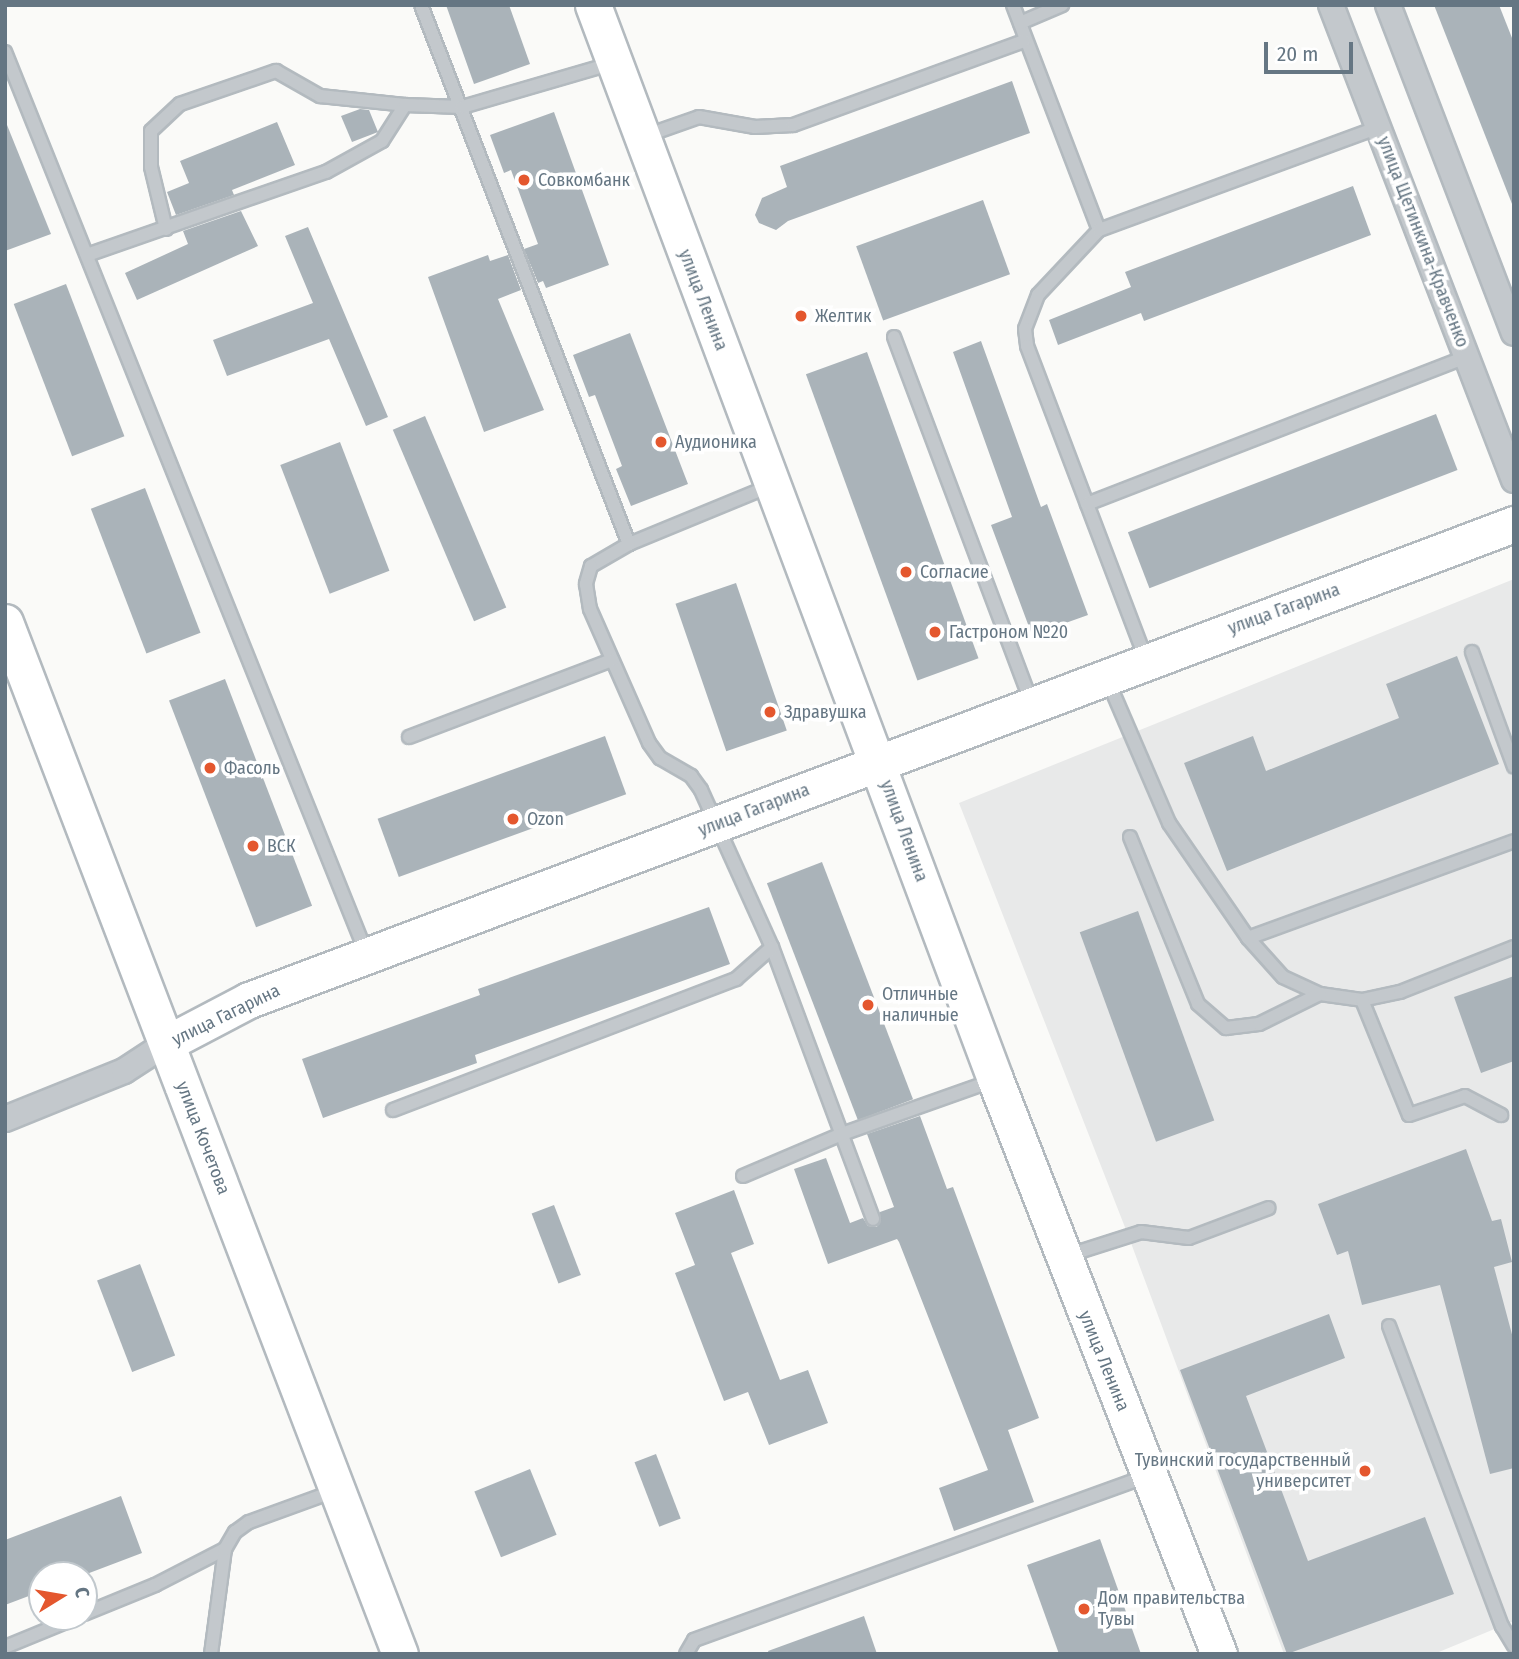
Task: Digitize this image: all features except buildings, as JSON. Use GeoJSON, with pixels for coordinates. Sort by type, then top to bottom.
{"type":"FeatureCollection","features":[{"type":"Feature","properties":{"kind":"street","name":"улица Ленина"},"geometry":{"type":"LineString","coordinates":[[593,5],[772,485],[879,762],[995,1079],[1219,1654]]}},
{"type":"Feature","properties":{"kind":"street","name":"улица Щетинкина-Кравченко"},"geometry":{"type":"LineString","coordinates":[[1331,5],[1514,480]]}},
{"type":"Feature","properties":{"kind":"street"},"geometry":{"type":"LineString","coordinates":[[1388,5],[1514,333]]}},
{"type":"Feature","properties":{"kind":"street","name":"улица Гагарина"},"geometry":{"type":"LineString","coordinates":[[5,1119],[124,1071],[167,1043],[249,1000],[1146,660],[1514,524]]}},
{"type":"Feature","properties":{"kind":"street","name":"улица Кочетова"},"geometry":{"type":"LineString","coordinates":[[5,622],[400,1654]]}},
{"type":"Feature","properties":{"kind":"lane"},"geometry":{"type":"LineString","coordinates":[[421,5],[629,544]]}},
{"type":"Feature","properties":{"kind":"lane"},"geometry":{"type":"LineString","coordinates":[[1013,5],[1024,41],[1099,230]]}},
{"type":"Feature","properties":{"kind":"lane"},"geometry":{"type":"LineString","coordinates":[[1020,23],[1062,5]]}},
{"type":"Feature","properties":{"kind":"lane"},"geometry":{"type":"LineString","coordinates":[[642,137],[699,117],[755,127],[793,125],[1024,41]]}},
{"type":"Feature","properties":{"kind":"lane"},"geometry":{"type":"LineString","coordinates":[[5,52],[367,955]]}},
{"type":"Feature","properties":{"kind":"lane"},"geometry":{"type":"LineString","coordinates":[[166,229],[151,167],[151,131],[180,104],[276,71],[320,96],[462,107],[614,62]]}},
{"type":"Feature","properties":{"kind":"lane"},"geometry":{"type":"LineString","coordinates":[[87,255],[326,172],[382,141],[405,104]]}},
{"type":"Feature","properties":{"kind":"lane"},"geometry":{"type":"LineString","coordinates":[[1146,660],[1027,346],[1025,329],[1038,295],[1099,230],[1379,127]]}},
{"type":"Feature","properties":{"kind":"lane"},"geometry":{"type":"LineString","coordinates":[[894,337],[1032,704]]}},
{"type":"Feature","properties":{"kind":"lane"},"geometry":{"type":"LineString","coordinates":[[1087,504],[1466,357]]}},
{"type":"Feature","properties":{"kind":"lane"},"geometry":{"type":"LineString","coordinates":[[772,485],[629,544],[591,566],[586,584],[590,609],[649,743],[660,758],[691,776],[772,947],[873,1219]]}},
{"type":"Feature","properties":{"kind":"lane"},"geometry":{"type":"LineString","coordinates":[[1472,652],[1514,767]]}},
{"type":"Feature","properties":{"kind":"lane"},"geometry":{"type":"LineString","coordinates":[[409,737],[612,660]]}},
{"type":"Feature","properties":{"kind":"lane"},"geometry":{"type":"LineString","coordinates":[[1105,676],[1169,823],[1248,937],[1283,977],[1320,994],[1362,1000],[1400,992],[1514,947]]}},
{"type":"Feature","properties":{"kind":"lane"},"geometry":{"type":"LineString","coordinates":[[1130,837],[1198,1004],[1226,1028],[1259,1024],[1320,994]]}},
{"type":"Feature","properties":{"kind":"lane"},"geometry":{"type":"LineString","coordinates":[[1248,937],[1514,841]]}},
{"type":"Feature","properties":{"kind":"lane"},"geometry":{"type":"LineString","coordinates":[[393,1110],[736,979],[772,947]]}},
{"type":"Feature","properties":{"kind":"lane"},"geometry":{"type":"LineString","coordinates":[[1362,1000],[1409,1115],[1465,1096],[1500,1115]]}},
{"type":"Feature","properties":{"kind":"lane"},"geometry":{"type":"LineString","coordinates":[[743,1176],[842,1134],[995,1079]]}},
{"type":"Feature","properties":{"kind":"lane"},"geometry":{"type":"LineString","coordinates":[[1063,1257],[1141,1232],[1189,1238],[1269,1208]]}},
{"type":"Feature","properties":{"kind":"lane"},"geometry":{"type":"LineString","coordinates":[[1389,1326],[1502,1626],[1514,1646]]}},
{"type":"Feature","properties":{"kind":"lane"},"geometry":{"type":"LineString","coordinates":[[686,1654],[694,1640],[1149,1475]]}},
{"type":"Feature","properties":{"kind":"lane"},"geometry":{"type":"LineString","coordinates":[[98,1608],[155,1586],[225,1549],[249,1522],[337,1490]]}},
{"type":"Feature","properties":{"kind":"lane"},"geometry":{"type":"LineString","coordinates":[[211,1654],[225,1549]]}},
{"type":"Feature","properties":{"kind":"lane"},"geometry":{"type":"LineString","coordinates":[[5,1647],[44,1631]]}},
{"type":"Feature","properties":{"kind":"shaded area"},"geometry":{"type":"Polygon","coordinates":[[[1514,579],[1514,1621],[1434,1654],[1284,1654],[1128,1235],[959,803],[1514,579]]]}},
{"type":"Feature","properties":{"kind":"place","name":"Совкомбанк"},"geometry":{"type":"Point","coordinates":[524,180]}},
{"type":"Feature","properties":{"kind":"place","name":"Желтик"},"geometry":{"type":"Point","coordinates":[801,316]}},
{"type":"Feature","properties":{"kind":"place","name":"Аудионика"},"geometry":{"type":"Point","coordinates":[661,442]}},
{"type":"Feature","properties":{"kind":"place","name":"Согласие"},"geometry":{"type":"Point","coordinates":[906,572]}},
{"type":"Feature","properties":{"kind":"place","name":"Гастроном №20"},"geometry":{"type":"Point","coordinates":[935,632]}},
{"type":"Feature","properties":{"kind":"place","name":"Здравушка"},"geometry":{"type":"Point","coordinates":[770,712]}},
{"type":"Feature","properties":{"kind":"place","name":"Фасоль"},"geometry":{"type":"Point","coordinates":[210,768]}},
{"type":"Feature","properties":{"kind":"place","name":"Ozon"},"geometry":{"type":"Point","coordinates":[513,819]}},
{"type":"Feature","properties":{"kind":"place","name":"ВСК"},"geometry":{"type":"Point","coordinates":[253,846]}},
{"type":"Feature","properties":{"kind":"place","name":"Отличные наличные"},"geometry":{"type":"Point","coordinates":[868,1005]}},
{"type":"Feature","properties":{"kind":"place","name":"Тувинский государственный университет"},"geometry":{"type":"Point","coordinates":[1365,1471]}},
{"type":"Feature","properties":{"kind":"place","name":"Дом правительства Тувы"},"geometry":{"type":"Point","coordinates":[1084,1609]}}]}
